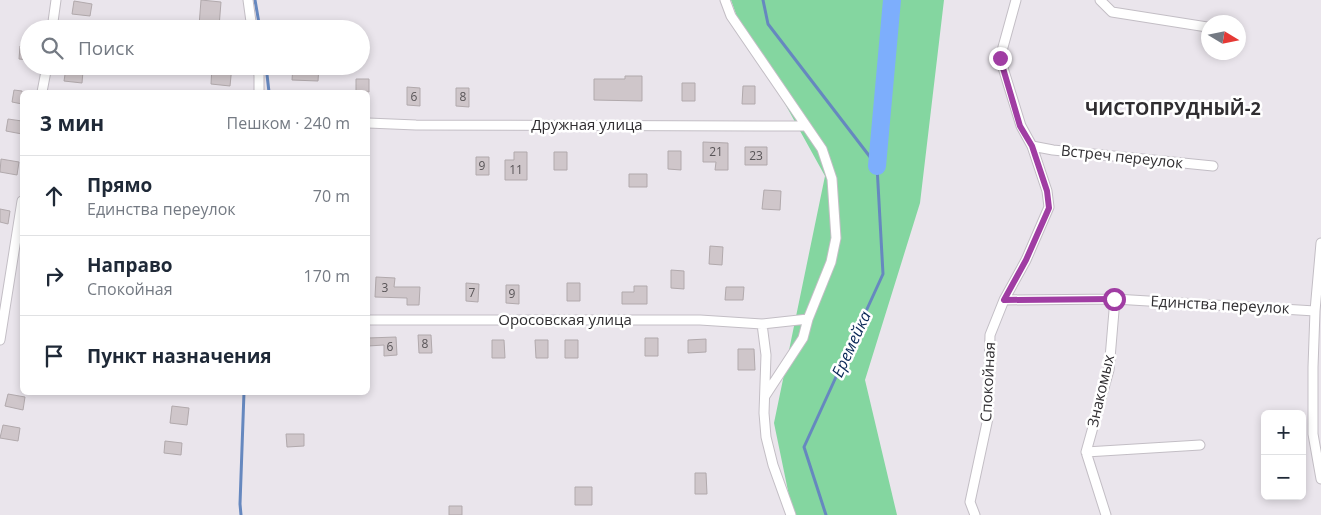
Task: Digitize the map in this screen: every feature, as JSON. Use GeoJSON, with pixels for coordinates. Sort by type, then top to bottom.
{"type":"FeatureCollection","features":[{"type":"Feature","properties":{"kind":"street"},"geometry":{"type":"LineString","coordinates":[[53,20],[56,0]]}},
{"type":"Feature","properties":{"kind":"street"},"geometry":{"type":"LineString","coordinates":[[248,0],[251,20]]}},
{"type":"Feature","properties":{"kind":"street"},"geometry":{"type":"LineString","coordinates":[[725,0],[730,16],[822,149],[832,179],[836,238],[831,262],[802,338],[765,396]]}},
{"type":"Feature","properties":{"kind":"street","name":"Спокойная"},"geometry":{"type":"LineString","coordinates":[[975,515],[970,502],[988,418],[990,336],[1004,300],[1026,260],[1049,208],[1047,191],[1032,146],[1020,126],[1000,58],[1016,0]]}},
{"type":"Feature","properties":{"kind":"street"},"geometry":{"type":"LineString","coordinates":[[1100,0],[1112,12],[1201,25]]}},
{"type":"Feature","properties":{"kind":"street"},"geometry":{"type":"LineString","coordinates":[[42,90],[45,75]]}},
{"type":"Feature","properties":{"kind":"street"},"geometry":{"type":"LineString","coordinates":[[259,75],[259,90]]}},
{"type":"Feature","properties":{"kind":"street","name":"Дружная улица"},"geometry":{"type":"LineString","coordinates":[[370,123],[416,125],[806,126]]}},
{"type":"Feature","properties":{"kind":"street","name":"Встреч переулок"},"geometry":{"type":"LineString","coordinates":[[1032,146],[1053,150],[1213,166]]}},
{"type":"Feature","properties":{"kind":"street"},"geometry":{"type":"LineString","coordinates":[[0,340],[20,234]]}},
{"type":"Feature","properties":{"kind":"street"},"geometry":{"type":"LineString","coordinates":[[1321,243],[1313,367],[1313,434],[1321,479]]}},
{"type":"Feature","properties":{"kind":"street","name":"Единства переулок"},"geometry":{"type":"LineString","coordinates":[[1004,300],[1114,299],[1316,311]]}},
{"type":"Feature","properties":{"kind":"street","name":"Знакомых"},"geometry":{"type":"LineString","coordinates":[[1114,299],[1109,370],[1086,452],[1200,445]]}},
{"type":"Feature","properties":{"kind":"street","name":"Оросовская улица"},"geometry":{"type":"LineString","coordinates":[[370,320],[700,320],[762,324],[808,319]]}},
{"type":"Feature","properties":{"kind":"street"},"geometry":{"type":"LineString","coordinates":[[762,324],[766,355],[764,413],[766,437],[773,465],[791,515]]}},
{"type":"Feature","properties":{"kind":"street"},"geometry":{"type":"LineString","coordinates":[[1086,452],[1106,515]]}},
{"type":"Feature","properties":{"kind":"green space"},"geometry":{"type":"Polygon","coordinates":[[[731,0],[944,0],[920,203],[865,380],[897,515],[793,515],[774,423],[825,176],[737,17],[731,0]]]}},
{"type":"Feature","properties":{"kind":"building"},"geometry":{"type":"Polygon","coordinates":[[[201,0],[221,2],[220,20],[199,20],[201,0]]]}},
{"type":"Feature","properties":{"kind":"building"},"geometry":{"type":"Polygon","coordinates":[[[74,1],[92,4],[90,16],[72,14],[74,1]]]}},
{"type":"Feature","properties":{"kind":"building"},"geometry":{"type":"Polygon","coordinates":[[[65,75],[83,75],[82,83],[64,81],[65,75]]]}},
{"type":"Feature","properties":{"kind":"building"},"geometry":{"type":"Polygon","coordinates":[[[212,75],[231,75],[230,86],[211,84],[212,75]]]}},
{"type":"Feature","properties":{"kind":"building"},"geometry":{"type":"Polygon","coordinates":[[[292,75],[318,75],[318,81],[292,80],[292,75]]]}},
{"type":"Feature","properties":{"kind":"building"},"geometry":{"type":"Polygon","coordinates":[[[625,76],[642,76],[642,101],[594,100],[594,79],[625,79],[625,76]]]}},
{"type":"Feature","properties":{"kind":"building"},"geometry":{"type":"Polygon","coordinates":[[[356,79],[369,79],[369,90],[356,90],[356,79]]]}},
{"type":"Feature","properties":{"kind":"building"},"geometry":{"type":"Polygon","coordinates":[[[682,83],[695,83],[695,101],[682,101],[682,83]]]}},
{"type":"Feature","properties":{"kind":"building"},"geometry":{"type":"Polygon","coordinates":[[[743,86],[755,86],[755,104],[742,104],[743,86]]]}},
{"type":"Feature","properties":{"kind":"building"},"geometry":{"type":"Polygon","coordinates":[[[407,87],[420,88],[420,106],[407,105],[407,87]]]}},
{"type":"Feature","properties":{"kind":"building"},"geometry":{"type":"Polygon","coordinates":[[[456,88],[469,88],[469,107],[456,106],[456,88]]]}},
{"type":"Feature","properties":{"kind":"building"},"geometry":{"type":"Polygon","coordinates":[[[14,90],[20,91],[20,104],[12,102],[14,90]]]}},
{"type":"Feature","properties":{"kind":"building"},"geometry":{"type":"Polygon","coordinates":[[[8,119],[20,121],[20,134],[6,131],[8,119]]]}},
{"type":"Feature","properties":{"kind":"building"},"geometry":{"type":"Polygon","coordinates":[[[703,142],[728,143],[728,170],[715,170],[716,162],[703,162],[703,142]]]}},
{"type":"Feature","properties":{"kind":"building"},"geometry":{"type":"Polygon","coordinates":[[[745,147],[767,147],[767,165],[745,165],[745,147]]]}},
{"type":"Feature","properties":{"kind":"building"},"geometry":{"type":"Polygon","coordinates":[[[668,151],[681,151],[681,170],[668,169],[668,151]]]}},
{"type":"Feature","properties":{"kind":"building"},"geometry":{"type":"Polygon","coordinates":[[[514,152],[527,152],[527,180],[505,180],[505,160],[514,160],[514,152]]]}},
{"type":"Feature","properties":{"kind":"building"},"geometry":{"type":"Polygon","coordinates":[[[554,152],[567,152],[567,170],[554,170],[554,152]]]}},
{"type":"Feature","properties":{"kind":"building"},"geometry":{"type":"Polygon","coordinates":[[[476,157],[489,157],[489,175],[476,175],[476,157]]]}},
{"type":"Feature","properties":{"kind":"building"},"geometry":{"type":"Polygon","coordinates":[[[1,159],[19,162],[17,175],[0,172],[1,159]]]}},
{"type":"Feature","properties":{"kind":"building"},"geometry":{"type":"Polygon","coordinates":[[[629,174],[647,174],[647,187],[629,187],[629,174]]]}},
{"type":"Feature","properties":{"kind":"building"},"geometry":{"type":"Polygon","coordinates":[[[764,190],[781,191],[780,210],[762,209],[764,190]]]}},
{"type":"Feature","properties":{"kind":"building"},"geometry":{"type":"Polygon","coordinates":[[[0,209],[10,211],[8,224],[0,222],[0,209]]]}},
{"type":"Feature","properties":{"kind":"building"},"geometry":{"type":"Polygon","coordinates":[[[710,246],[723,247],[722,265],[709,264],[710,246]]]}},
{"type":"Feature","properties":{"kind":"building"},"geometry":{"type":"Polygon","coordinates":[[[671,270],[684,271],[684,289],[671,288],[671,270]]]}},
{"type":"Feature","properties":{"kind":"building"},"geometry":{"type":"Polygon","coordinates":[[[376,277],[395,278],[394,287],[420,287],[419,305],[407,305],[407,298],[375,297],[376,277]]]}},
{"type":"Feature","properties":{"kind":"building"},"geometry":{"type":"Polygon","coordinates":[[[466,283],[479,284],[478,302],[466,301],[466,283]]]}},
{"type":"Feature","properties":{"kind":"building"},"geometry":{"type":"Polygon","coordinates":[[[567,283],[580,283],[580,301],[567,301],[567,283]]]}},
{"type":"Feature","properties":{"kind":"building"},"geometry":{"type":"Polygon","coordinates":[[[506,285],[519,285],[519,304],[506,303],[506,285]]]}},
{"type":"Feature","properties":{"kind":"building"},"geometry":{"type":"Polygon","coordinates":[[[634,286],[647,286],[647,304],[622,304],[622,292],[634,292],[634,286]]]}},
{"type":"Feature","properties":{"kind":"building"},"geometry":{"type":"Polygon","coordinates":[[[726,287],[744,287],[743,300],[725,300],[726,287]]]}},
{"type":"Feature","properties":{"kind":"building"},"geometry":{"type":"Polygon","coordinates":[[[418,335],[431,335],[432,353],[419,353],[418,335]]]}},
{"type":"Feature","properties":{"kind":"building"},"geometry":{"type":"Polygon","coordinates":[[[396,337],[397,355],[384,356],[384,345],[370,346],[370,338],[396,337]]]}},
{"type":"Feature","properties":{"kind":"building"},"geometry":{"type":"Polygon","coordinates":[[[645,338],[658,338],[658,356],[645,356],[645,338]]]}},
{"type":"Feature","properties":{"kind":"building"},"geometry":{"type":"Polygon","coordinates":[[[706,339],[706,352],[688,353],[688,340],[706,339]]]}},
{"type":"Feature","properties":{"kind":"building"},"geometry":{"type":"Polygon","coordinates":[[[492,340],[504,340],[505,358],[492,358],[492,340]]]}},
{"type":"Feature","properties":{"kind":"building"},"geometry":{"type":"Polygon","coordinates":[[[535,340],[548,340],[548,358],[536,358],[535,340]]]}},
{"type":"Feature","properties":{"kind":"building"},"geometry":{"type":"Polygon","coordinates":[[[565,340],[578,340],[578,358],[565,358],[565,340]]]}},
{"type":"Feature","properties":{"kind":"building"},"geometry":{"type":"Polygon","coordinates":[[[738,349],[754,349],[755,370],[738,370],[738,349]]]}},
{"type":"Feature","properties":{"kind":"building"},"geometry":{"type":"Polygon","coordinates":[[[8,394],[25,397],[23,410],[5,406],[8,394]]]}},
{"type":"Feature","properties":{"kind":"building"},"geometry":{"type":"Polygon","coordinates":[[[172,406],[189,408],[187,425],[170,423],[172,406]]]}},
{"type":"Feature","properties":{"kind":"building"},"geometry":{"type":"Polygon","coordinates":[[[3,425],[20,428],[18,441],[0,438],[3,425]]]}},
{"type":"Feature","properties":{"kind":"building"},"geometry":{"type":"Polygon","coordinates":[[[286,434],[304,434],[304,446],[287,447],[286,434]]]}},
{"type":"Feature","properties":{"kind":"building"},"geometry":{"type":"Polygon","coordinates":[[[165,441],[182,443],[181,455],[164,453],[165,441]]]}},
{"type":"Feature","properties":{"kind":"building"},"geometry":{"type":"Polygon","coordinates":[[[695,473],[706,473],[707,494],[695,494],[695,473]]]}},
{"type":"Feature","properties":{"kind":"building"},"geometry":{"type":"Polygon","coordinates":[[[575,487],[592,487],[592,505],[575,505],[575,487]]]}},
{"type":"Feature","properties":{"kind":"building"},"geometry":{"type":"Polygon","coordinates":[[[449,506],[462,506],[462,515],[449,515],[449,506]]]}},
{"type":"Feature","properties":{"kind":"waterway"},"geometry":{"type":"LineString","coordinates":[[255,0],[258,20]]}},
{"type":"Feature","properties":{"kind":"waterway","name":"Еремейка"},"geometry":{"type":"LineString","coordinates":[[763,0],[768,24],[877,166],[883,274],[804,447],[826,515]]}},
{"type":"Feature","properties":{"kind":"waterway","name":"Еремейка"},"geometry":{"type":"LineString","coordinates":[[877,166],[892,0]]}},
{"type":"Feature","properties":{"kind":"waterway"},"geometry":{"type":"LineString","coordinates":[[267,75],[269,90]]}},
{"type":"Feature","properties":{"kind":"waterway"},"geometry":{"type":"LineString","coordinates":[[241,515],[244,395]]}},
{"type":"Feature","properties":{"kind":"district","name":"ЧИСТОПРУДНЫЙ-2"},"geometry":{"type":"Point","coordinates":[1173,109]}},
{"type":"Feature","properties":{"kind":"route"},"geometry":{"type":"LineString","coordinates":[[1000,58],[1020,126],[1032,146],[1047,191],[1049,208],[1026,260],[1004,300],[1114,299]]}}]}
